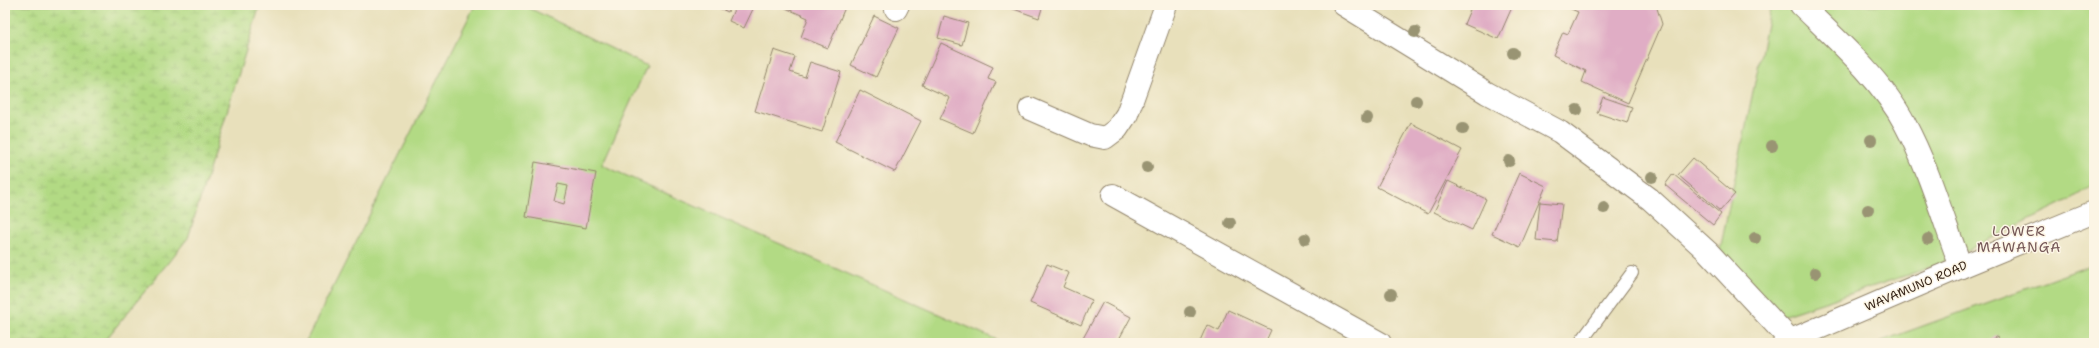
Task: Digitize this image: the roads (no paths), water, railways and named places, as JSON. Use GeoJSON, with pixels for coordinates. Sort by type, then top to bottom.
{"type":"FeatureCollection","features":[{"type":"Feature","properties":{"kind":"street"},"geometry":{"type":"LineString","coordinates":[[1030,109],[1090,135],[1105,138],[1117,129],[1127,114],[1166,5]]}},
{"type":"Feature","properties":{"kind":"street"},"geometry":{"type":"LineString","coordinates":[[1344,5],[1487,93],[1560,132],[1650,200],[1708,252],[1789,342]]}},
{"type":"Feature","properties":{"kind":"street"},"geometry":{"type":"LineString","coordinates":[[1802,5],[1879,85],[1905,124],[1924,165],[1961,267]]}},
{"type":"Feature","properties":{"kind":"street"},"geometry":{"type":"LineString","coordinates":[[1113,195],[1380,343]]}},
{"type":"Feature","properties":{"kind":"street","name":"WAVAMUNO ROAD"},"geometry":{"type":"LineString","coordinates":[[1789,342],[1961,267],[2094,212]]}},
{"type":"Feature","properties":{"kind":"lane"},"geometry":{"type":"LineString","coordinates":[[1580,343],[1632,273]]}},
{"type":"Feature","properties":{"kind":"district","name":"LOWER MAWANGA"},"geometry":{"type":"Point","coordinates":[2019,240]}}]}
